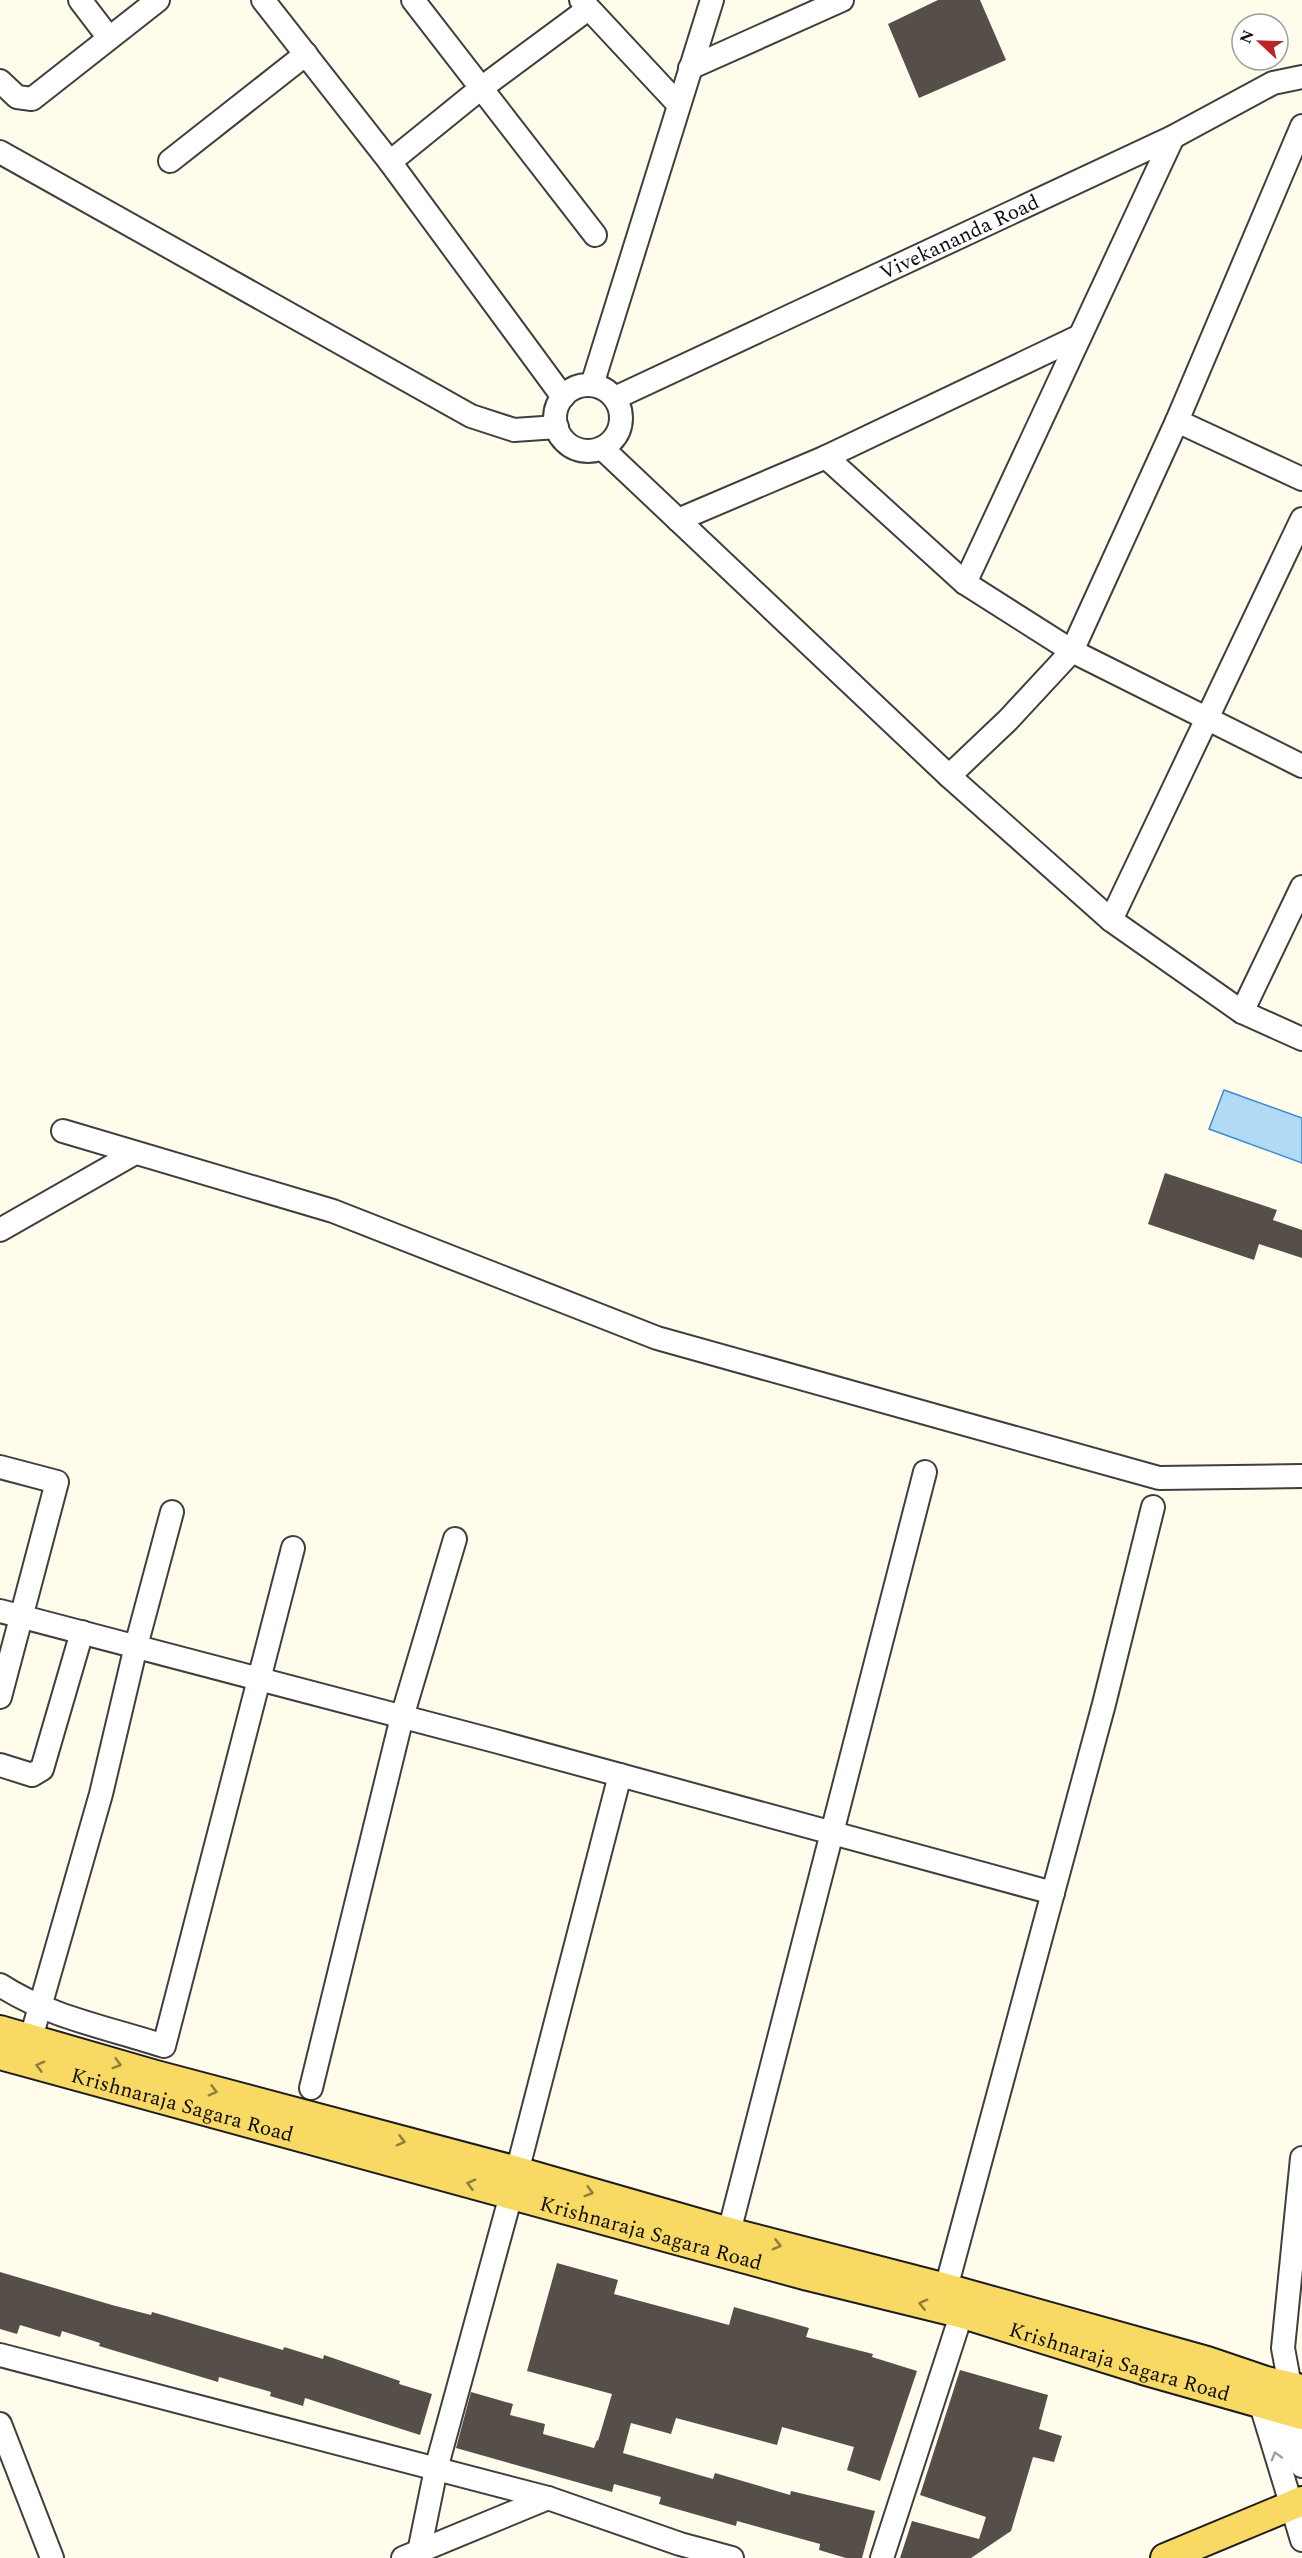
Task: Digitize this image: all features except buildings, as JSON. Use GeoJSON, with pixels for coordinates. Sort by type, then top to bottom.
{"type":"FeatureCollection","features":[{"type":"Feature","properties":{"kind":"main road","name":"Krishnaraja Sagara Road"},"geometry":{"type":"LineString","coordinates":[[0,2030],[514,2183],[797,2273],[959,2299]]}},
{"type":"Feature","properties":{"kind":"main road","name":"Krishnaraja Sagara Road"},"geometry":{"type":"LineString","coordinates":[[0,2055],[514,2183],[729,2232],[1284,2398]]}},
{"type":"Feature","properties":{"kind":"main road"},"geometry":{"type":"LineString","coordinates":[[1165,2558],[1296,2504]]}},
{"type":"Feature","properties":{"kind":"street"},"geometry":{"type":"LineString","coordinates":[[80,0],[109,38]]}},
{"type":"Feature","properties":{"kind":"street"},"geometry":{"type":"LineString","coordinates":[[0,81],[17,97],[32,99],[158,0]]}},
{"type":"Feature","properties":{"kind":"street"},"geometry":{"type":"LineString","coordinates":[[263,0],[390,162],[563,397]]}},
{"type":"Feature","properties":{"kind":"street"},"geometry":{"type":"LineString","coordinates":[[412,0],[596,235]]}},
{"type":"Feature","properties":{"kind":"street"},"geometry":{"type":"LineString","coordinates":[[591,385],[712,0]]}},
{"type":"Feature","properties":{"kind":"street"},"geometry":{"type":"LineString","coordinates":[[690,68],[842,0]]}},
{"type":"Feature","properties":{"kind":"street"},"geometry":{"type":"LineString","coordinates":[[390,162],[585,5],[678,104]]}},
{"type":"Feature","properties":{"kind":"street"},"geometry":{"type":"LineString","coordinates":[[170,161],[306,54]]}},
{"type":"Feature","properties":{"kind":"street","name":"Vivekananda Road"},"geometry":{"type":"LineString","coordinates":[[615,398],[1173,137],[1273,82],[1302,76]]}},
{"type":"Feature","properties":{"kind":"street"},"geometry":{"type":"LineString","coordinates":[[949,776],[1008,720],[1072,651],[1177,421],[1302,126]]}},
{"type":"Feature","properties":{"kind":"street"},"geometry":{"type":"LineString","coordinates":[[966,583],[1078,337],[1173,137]]}},
{"type":"Feature","properties":{"kind":"street"},"geometry":{"type":"LineString","coordinates":[[0,152],[471,416],[514,430],[557,427]]}},
{"type":"Feature","properties":{"kind":"street"},"geometry":{"type":"LineString","coordinates":[[678,520],[826,457],[1078,337]]}},
{"type":"Feature","properties":{"kind":"street"},"geometry":{"type":"LineString","coordinates":[[591,385],[605,389],[615,398],[621,417],[617,435],[602,448],[588,451],[574,448],[563,440],[557,427],[556,411],[563,397],[576,387],[591,385]]}},
{"type":"Feature","properties":{"kind":"street"},"geometry":{"type":"LineString","coordinates":[[1177,421],[1302,479]]}},
{"type":"Feature","properties":{"kind":"street"},"geometry":{"type":"LineString","coordinates":[[602,448],[949,776],[1111,920],[1242,1012],[1302,1039]]}},
{"type":"Feature","properties":{"kind":"street"},"geometry":{"type":"LineString","coordinates":[[826,457],[966,583],[1072,651],[1302,766]]}},
{"type":"Feature","properties":{"kind":"street"},"geometry":{"type":"LineString","coordinates":[[1111,920],[1302,519]]}},
{"type":"Feature","properties":{"kind":"street"},"geometry":{"type":"LineString","coordinates":[[1242,1012],[1302,887]]}},
{"type":"Feature","properties":{"kind":"street"},"geometry":{"type":"LineString","coordinates":[[63,1131],[333,1211],[657,1338],[1159,1478],[1302,1476]]}},
{"type":"Feature","properties":{"kind":"street"},"geometry":{"type":"LineString","coordinates":[[0,1230],[135,1153]]}},
{"type":"Feature","properties":{"kind":"street"},"geometry":{"type":"LineString","coordinates":[[0,1467],[57,1482],[10,1613],[0,1697]]}},
{"type":"Feature","properties":{"kind":"street"},"geometry":{"type":"LineString","coordinates":[[729,2232],[925,1472]]}},
{"type":"Feature","properties":{"kind":"street"},"geometry":{"type":"LineString","coordinates":[[882,2558],[959,2299],[1053,1893],[1104,1704],[1153,1507]]}},
{"type":"Feature","properties":{"kind":"street"},"geometry":{"type":"LineString","coordinates":[[31,2038],[101,1794],[136,1646],[172,1512]]}},
{"type":"Feature","properties":{"kind":"street"},"geometry":{"type":"LineString","coordinates":[[311,2088],[402,1717],[455,1539]]}},
{"type":"Feature","properties":{"kind":"street"},"geometry":{"type":"LineString","coordinates":[[0,1985],[17,1996],[77,2020],[164,2046],[292,1548]]}},
{"type":"Feature","properties":{"kind":"street"},"geometry":{"type":"LineString","coordinates":[[10,1613],[1053,1893]]}},
{"type":"Feature","properties":{"kind":"street"},"geometry":{"type":"LineString","coordinates":[[0,1765],[32,1775],[42,1769],[82,1632]]}},
{"type":"Feature","properties":{"kind":"street"},"geometry":{"type":"LineString","coordinates":[[411,2555],[514,2183],[620,1775]]}},
{"type":"Feature","properties":{"kind":"street"},"geometry":{"type":"LineString","coordinates":[[1302,2158],[1283,2348],[1284,2398],[1302,2540]]}},
{"type":"Feature","properties":{"kind":"street"},"geometry":{"type":"LineString","coordinates":[[0,2355],[548,2498],[680,2544],[732,2558]]}},
{"type":"Feature","properties":{"kind":"street"},"geometry":{"type":"LineString","coordinates":[[1284,2398],[1302,2466]]}},
{"type":"Feature","properties":{"kind":"street"},"geometry":{"type":"LineString","coordinates":[[0,2424],[52,2558]]}},
{"type":"Feature","properties":{"kind":"street"},"geometry":{"type":"LineString","coordinates":[[411,2555],[548,2498]]}},
{"type":"Feature","properties":{"kind":"water"},"geometry":{"type":"Polygon","coordinates":[[[1224,1090],[1302,1118],[1302,1163],[1209,1129],[1224,1090]]]}}]}
